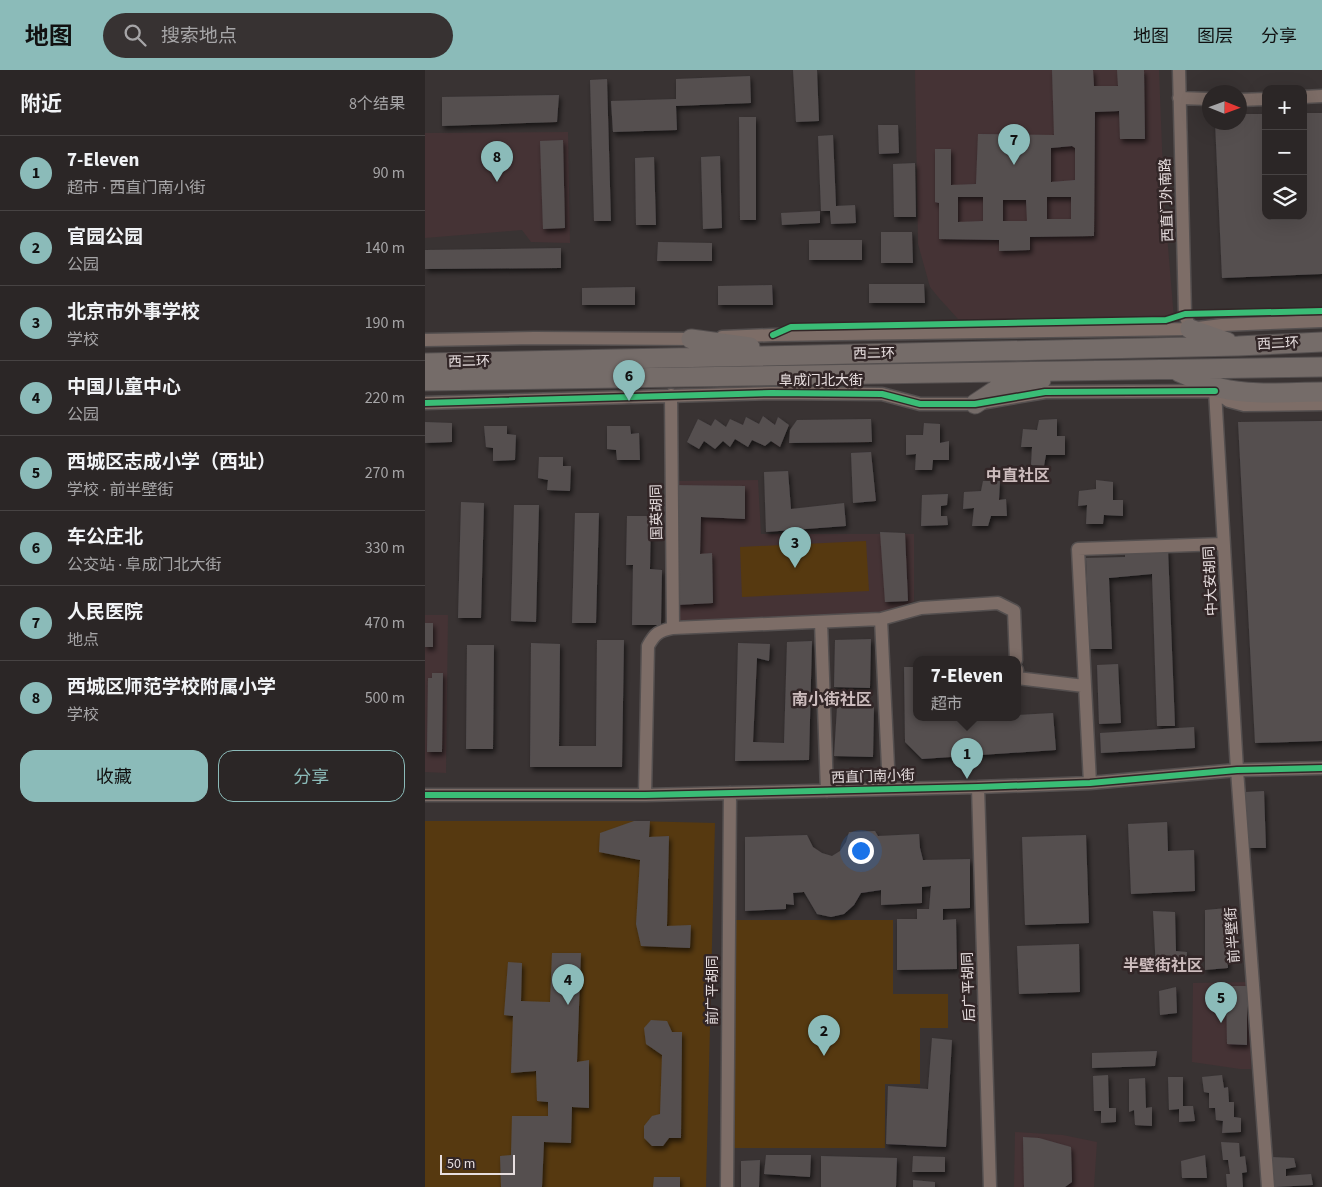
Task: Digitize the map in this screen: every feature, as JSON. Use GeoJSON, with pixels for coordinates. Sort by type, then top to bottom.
{"type":"FeatureCollection","features":[{"type":"Feature","properties":{"kind":"highway"},"geometry":{"type":"LineString","coordinates":[[1190,329],[1238,346]]}},
{"type":"Feature","properties":{"kind":"highway"},"geometry":{"type":"LineString","coordinates":[[691,339],[808,355]]}},
{"type":"Feature","properties":{"kind":"highway","name":"西二环"},"geometry":{"type":"LineString","coordinates":[[430,372],[808,355],[1238,346],[1322,342]]}},
{"type":"Feature","properties":{"kind":"highway","name":"西二环"},"geometry":{"type":"LineString","coordinates":[[430,372],[963,374],[1081,370],[1322,367]]}},
{"type":"Feature","properties":{"kind":"highway"},"geometry":{"type":"LineString","coordinates":[[975,404],[996,390],[1056,378],[1081,370]]}},
{"type":"Feature","properties":{"kind":"highway"},"geometry":{"type":"LineString","coordinates":[[1167,370],[1176,371],[1211,387],[1238,391],[1321,396]]}},
{"type":"Feature","properties":{"kind":"street","name":"西直门外南路"},"geometry":{"type":"LineString","coordinates":[[1179,70],[1185,314],[1190,329]]}},
{"type":"Feature","properties":{"kind":"street"},"geometry":{"type":"LineString","coordinates":[[1307,97],[1322,96]]}},
{"type":"Feature","properties":{"kind":"street"},"geometry":{"type":"LineString","coordinates":[[1179,98],[1202,99]]}},
{"type":"Feature","properties":{"kind":"street"},"geometry":{"type":"LineString","coordinates":[[1247,100],[1262,99]]}},
{"type":"Feature","properties":{"kind":"street"},"geometry":{"type":"LineString","coordinates":[[425,340],[534,338],[691,339],[783,335],[1190,329],[1222,325],[1322,321]]}},
{"type":"Feature","properties":{"kind":"street"},"geometry":{"type":"LineString","coordinates":[[1211,387],[1228,400],[1244,405],[1321,396]]}},
{"type":"Feature","properties":{"kind":"street","name":"阜成门北大街"},"geometry":{"type":"LineString","coordinates":[[425,403],[771,393],[882,394],[920,404],[975,404],[1045,392],[1211,387]]}},
{"type":"Feature","properties":{"kind":"street","name":"中大安胡同"},"geometry":{"type":"LineString","coordinates":[[1211,387],[1237,770]]}},
{"type":"Feature","properties":{"kind":"street","name":"国英胡同"},"geometry":{"type":"LineString","coordinates":[[671,395],[673,628]]}},
{"type":"Feature","properties":{"kind":"street"},"geometry":{"type":"LineString","coordinates":[[1090,783],[1078,549],[1223,544]]}},
{"type":"Feature","properties":{"kind":"street"},"geometry":{"type":"LineString","coordinates":[[645,795],[648,646],[652,638],[659,631],[673,628],[881,619],[921,608],[998,603],[1014,611],[1016,656]]}},
{"type":"Feature","properties":{"kind":"street"},"geometry":{"type":"LineString","coordinates":[[881,619],[889,788]]}},
{"type":"Feature","properties":{"kind":"street"},"geometry":{"type":"LineString","coordinates":[[821,622],[827,791]]}},
{"type":"Feature","properties":{"kind":"street"},"geometry":{"type":"LineString","coordinates":[[1021,678],[1084,686]]}},
{"type":"Feature","properties":{"kind":"street","name":"西直门南小街"},"geometry":{"type":"LineString","coordinates":[[425,795],[645,795],[978,787],[1090,783],[1237,770],[1322,768]]}},
{"type":"Feature","properties":{"kind":"street","name":"前半壁街"},"geometry":{"type":"LineString","coordinates":[[1237,770],[1268,1187]]}},
{"type":"Feature","properties":{"kind":"street","name":"后广平胡同"},"geometry":{"type":"LineString","coordinates":[[978,787],[990,1187]]}},
{"type":"Feature","properties":{"kind":"street","name":"前广平胡同"},"geometry":{"type":"LineString","coordinates":[[727,1187],[730,793]]}},
{"type":"Feature","properties":{"kind":"shaded area"},"geometry":{"type":"Polygon","coordinates":[[[915,70],[1159,70],[1164,198],[1174,319],[958,319],[930,287],[918,244],[915,70]]]}},
{"type":"Feature","properties":{"kind":"shaded area"},"geometry":{"type":"Polygon","coordinates":[[[568,132],[570,243],[531,242],[522,230],[425,238],[425,133],[568,132]]]}},
{"type":"Feature","properties":{"kind":"shaded area"},"geometry":{"type":"Polygon","coordinates":[[[758,480],[761,534],[914,534],[914,601],[882,615],[678,621],[675,481],[758,480]]]}},
{"type":"Feature","properties":{"kind":"shaded area"},"geometry":{"type":"Polygon","coordinates":[[[866,541],[869,591],[742,597],[740,547],[866,541]]]}},
{"type":"Feature","properties":{"kind":"shaded area"},"geometry":{"type":"Polygon","coordinates":[[[425,615],[448,615],[446,773],[425,772],[425,615]]]}},
{"type":"Feature","properties":{"kind":"shaded area"},"geometry":{"type":"Polygon","coordinates":[[[425,821],[715,823],[706,1187],[425,1187],[425,821]]]}},
{"type":"Feature","properties":{"kind":"shaded area"},"geometry":{"type":"Polygon","coordinates":[[[729,920],[893,920],[893,994],[948,994],[948,1028],[920,1028],[920,1084],[885,1084],[885,1148],[729,1148],[729,920]]]}},
{"type":"Feature","properties":{"kind":"shaded area"},"geometry":{"type":"Polygon","coordinates":[[[1249,982],[1251,1069],[1192,1062],[1193,983],[1249,982]]]}},
{"type":"Feature","properties":{"kind":"shaded area"},"geometry":{"type":"Polygon","coordinates":[[[1015,1132],[1063,1135],[1097,1142],[1094,1187],[1014,1187],[1015,1132]]]}},
{"type":"Feature","properties":{"kind":"building"},"geometry":{"type":"Polygon","coordinates":[[[793,70],[817,70],[819,121],[796,122],[793,70]]]}},
{"type":"Feature","properties":{"kind":"building"},"geometry":{"type":"Polygon","coordinates":[[[1052,70],[1093,70],[1094,86],[1118,86],[1117,70],[1144,70],[1145,139],[1120,139],[1119,111],[1095,112],[1094,236],[1030,237],[1030,250],[999,251],[999,240],[939,239],[939,203],[935,202],[935,149],[951,149],[951,185],[976,184],[978,134],[1054,135],[1052,70]],[[1072,146],[1051,148],[1051,182],[1075,180],[1075,148],[1072,146]],[[958,197],[958,222],[983,221],[983,197],[958,197]],[[1047,197],[1047,219],[1071,219],[1071,197],[1047,197]],[[1003,200],[1003,221],[1027,221],[1026,200],[1003,200]]]}},
{"type":"Feature","properties":{"kind":"building"},"geometry":{"type":"Polygon","coordinates":[[[750,76],[751,103],[676,106],[677,130],[613,132],[611,101],[676,99],[676,79],[750,76]]]}},
{"type":"Feature","properties":{"kind":"building"},"geometry":{"type":"Polygon","coordinates":[[[607,79],[611,221],[594,221],[590,80],[607,79]]]}},
{"type":"Feature","properties":{"kind":"building"},"geometry":{"type":"Polygon","coordinates":[[[559,95],[557,122],[442,126],[442,97],[559,95]]]}},
{"type":"Feature","properties":{"kind":"building"},"geometry":{"type":"Polygon","coordinates":[[[1307,113],[1322,113],[1322,274],[1222,278],[1215,130],[1247,130],[1247,114],[1262,114],[1262,220],[1307,220],[1307,113]]]}},
{"type":"Feature","properties":{"kind":"building"},"geometry":{"type":"Polygon","coordinates":[[[739,117],[756,117],[756,220],[740,220],[739,117]]]}},
{"type":"Feature","properties":{"kind":"building"},"geometry":{"type":"Polygon","coordinates":[[[878,125],[898,125],[899,153],[879,154],[878,125]]]}},
{"type":"Feature","properties":{"kind":"building"},"geometry":{"type":"Polygon","coordinates":[[[833,135],[836,206],[855,205],[856,223],[831,224],[830,211],[821,211],[818,136],[833,135]]]}},
{"type":"Feature","properties":{"kind":"building"},"geometry":{"type":"Polygon","coordinates":[[[563,140],[565,228],[543,229],[540,141],[563,140]]]}},
{"type":"Feature","properties":{"kind":"building"},"geometry":{"type":"Polygon","coordinates":[[[720,156],[722,228],[703,229],[701,157],[720,156]]]}},
{"type":"Feature","properties":{"kind":"building"},"geometry":{"type":"Polygon","coordinates":[[[654,157],[656,225],[636,225],[635,158],[654,157]]]}},
{"type":"Feature","properties":{"kind":"building"},"geometry":{"type":"Polygon","coordinates":[[[915,163],[916,217],[894,217],[893,164],[915,163]]]}},
{"type":"Feature","properties":{"kind":"building"},"geometry":{"type":"Polygon","coordinates":[[[820,211],[820,223],[782,225],[781,213],[820,211]]]}},
{"type":"Feature","properties":{"kind":"building"},"geometry":{"type":"Polygon","coordinates":[[[881,232],[912,232],[913,263],[881,263],[881,232]]]}},
{"type":"Feature","properties":{"kind":"building"},"geometry":{"type":"Polygon","coordinates":[[[809,240],[862,240],[862,260],[809,260],[809,240]]]}},
{"type":"Feature","properties":{"kind":"building"},"geometry":{"type":"Polygon","coordinates":[[[658,242],[712,243],[712,261],[657,261],[658,242]]]}},
{"type":"Feature","properties":{"kind":"building"},"geometry":{"type":"Polygon","coordinates":[[[561,248],[561,268],[425,269],[425,250],[561,248]]]}},
{"type":"Feature","properties":{"kind":"building"},"geometry":{"type":"Polygon","coordinates":[[[869,284],[924,284],[925,303],[869,303],[869,284]]]}},
{"type":"Feature","properties":{"kind":"building"},"geometry":{"type":"Polygon","coordinates":[[[772,285],[773,305],[718,305],[718,286],[772,285]]]}},
{"type":"Feature","properties":{"kind":"building"},"geometry":{"type":"Polygon","coordinates":[[[635,287],[635,305],[582,305],[582,288],[635,287]]]}},
{"type":"Feature","properties":{"kind":"building"},"geometry":{"type":"Polygon","coordinates":[[[763,416],[775,425],[778,417],[789,425],[780,447],[771,441],[765,446],[752,440],[748,447],[735,439],[730,447],[723,441],[715,449],[704,441],[699,449],[687,442],[698,419],[711,426],[715,419],[726,427],[730,419],[743,425],[746,417],[759,424],[763,416]]]}},
{"type":"Feature","properties":{"kind":"building"},"geometry":{"type":"Polygon","coordinates":[[[871,419],[872,442],[789,443],[790,430],[797,420],[871,419]]]}},
{"type":"Feature","properties":{"kind":"building"},"geometry":{"type":"Polygon","coordinates":[[[1057,419],[1057,436],[1065,436],[1065,455],[1046,455],[1044,466],[1031,465],[1032,447],[1021,447],[1023,429],[1037,430],[1039,420],[1057,419]]]}},
{"type":"Feature","properties":{"kind":"building"},"geometry":{"type":"Polygon","coordinates":[[[1322,421],[1322,741],[1255,743],[1238,422],[1322,421]]]}},
{"type":"Feature","properties":{"kind":"building"},"geometry":{"type":"Polygon","coordinates":[[[425,422],[452,423],[452,442],[425,443],[425,422]]]}},
{"type":"Feature","properties":{"kind":"building"},"geometry":{"type":"Polygon","coordinates":[[[924,423],[940,424],[940,443],[949,441],[949,460],[933,460],[932,470],[915,470],[916,454],[906,455],[906,435],[923,435],[924,423]]]}},
{"type":"Feature","properties":{"kind":"building"},"geometry":{"type":"Polygon","coordinates":[[[484,426],[507,426],[507,434],[516,435],[515,460],[493,461],[493,448],[486,447],[484,426]]]}},
{"type":"Feature","properties":{"kind":"building"},"geometry":{"type":"Polygon","coordinates":[[[607,426],[630,426],[631,434],[639,433],[640,460],[617,460],[616,450],[607,449],[607,426]]]}},
{"type":"Feature","properties":{"kind":"building"},"geometry":{"type":"Polygon","coordinates":[[[871,452],[876,501],[853,503],[851,453],[871,452]]]}},
{"type":"Feature","properties":{"kind":"building"},"geometry":{"type":"Polygon","coordinates":[[[539,457],[563,457],[563,466],[571,466],[570,491],[547,490],[548,480],[538,478],[539,457]]]}},
{"type":"Feature","properties":{"kind":"building"},"geometry":{"type":"Polygon","coordinates":[[[788,471],[791,509],[844,503],[846,526],[766,532],[764,472],[788,471]]]}},
{"type":"Feature","properties":{"kind":"building"},"geometry":{"type":"Polygon","coordinates":[[[1096,480],[1113,482],[1113,500],[1123,500],[1123,516],[1104,515],[1103,524],[1086,524],[1087,505],[1078,506],[1079,491],[1096,489],[1096,480]]]}},
{"type":"Feature","properties":{"kind":"building"},"geometry":{"type":"Polygon","coordinates":[[[983,481],[1000,481],[999,500],[1006,499],[1007,516],[991,516],[988,526],[972,526],[974,508],[963,509],[964,492],[981,491],[983,481]]]}},
{"type":"Feature","properties":{"kind":"building"},"geometry":{"type":"Polygon","coordinates":[[[672,485],[745,486],[745,519],[701,517],[700,554],[712,553],[713,603],[677,605],[672,485]]]}},
{"type":"Feature","properties":{"kind":"building"},"geometry":{"type":"Polygon","coordinates":[[[948,494],[947,505],[941,506],[941,516],[947,516],[948,525],[921,526],[922,495],[948,494]]]}},
{"type":"Feature","properties":{"kind":"building"},"geometry":{"type":"Polygon","coordinates":[[[461,502],[484,503],[481,618],[458,618],[461,502]]]}},
{"type":"Feature","properties":{"kind":"building"},"geometry":{"type":"Polygon","coordinates":[[[514,505],[539,505],[536,622],[511,621],[514,505]]]}},
{"type":"Feature","properties":{"kind":"building"},"geometry":{"type":"Polygon","coordinates":[[[575,513],[599,513],[596,623],[572,623],[575,513]]]}},
{"type":"Feature","properties":{"kind":"building"},"geometry":{"type":"Polygon","coordinates":[[[627,516],[651,516],[650,569],[662,570],[661,625],[632,625],[633,565],[626,565],[627,516]]]}},
{"type":"Feature","properties":{"kind":"building"},"geometry":{"type":"Polygon","coordinates":[[[880,532],[905,533],[908,601],[885,602],[880,532]]]}},
{"type":"Feature","properties":{"kind":"building"},"geometry":{"type":"Polygon","coordinates":[[[1168,549],[1175,726],[1157,726],[1152,574],[1109,578],[1112,649],[1090,649],[1086,558],[1125,557],[1125,551],[1168,549]]]}},
{"type":"Feature","properties":{"kind":"building"},"geometry":{"type":"Polygon","coordinates":[[[425,623],[433,623],[433,647],[425,647],[425,623]]]}},
{"type":"Feature","properties":{"kind":"building"},"geometry":{"type":"Polygon","coordinates":[[[871,639],[870,688],[834,687],[835,640],[871,639]]]}},
{"type":"Feature","properties":{"kind":"building"},"geometry":{"type":"Polygon","coordinates":[[[597,640],[624,640],[622,767],[530,767],[531,643],[560,644],[559,746],[596,746],[597,640]]]}},
{"type":"Feature","properties":{"kind":"building"},"geometry":{"type":"Polygon","coordinates":[[[812,641],[809,760],[735,761],[738,643],[770,644],[769,661],[757,658],[753,742],[784,743],[787,642],[812,641]]]}},
{"type":"Feature","properties":{"kind":"building"},"geometry":{"type":"Polygon","coordinates":[[[467,645],[494,645],[493,749],[466,749],[467,645]]]}},
{"type":"Feature","properties":{"kind":"building"},"geometry":{"type":"Polygon","coordinates":[[[1118,664],[1121,723],[1099,724],[1097,665],[1118,664]]]}},
{"type":"Feature","properties":{"kind":"building"},"geometry":{"type":"Polygon","coordinates":[[[904,667],[913,667],[913,721],[1021,721],[1021,715],[1053,713],[1056,750],[922,759],[905,742],[904,667]]]}},
{"type":"Feature","properties":{"kind":"building"},"geometry":{"type":"Polygon","coordinates":[[[432,673],[443,673],[442,752],[427,752],[428,678],[432,678],[432,673]]]}},
{"type":"Feature","properties":{"kind":"building"},"geometry":{"type":"Polygon","coordinates":[[[837,707],[874,707],[873,757],[834,756],[837,707]]]}},
{"type":"Feature","properties":{"kind":"building"},"geometry":{"type":"Polygon","coordinates":[[[1194,727],[1195,748],[1101,753],[1100,733],[1194,727]]]}},
{"type":"Feature","properties":{"kind":"building"},"geometry":{"type":"Polygon","coordinates":[[[1264,791],[1266,848],[1249,848],[1245,792],[1264,791]]]}},
{"type":"Feature","properties":{"kind":"building"},"geometry":{"type":"Polygon","coordinates":[[[634,821],[650,821],[649,837],[669,836],[667,926],[691,925],[690,948],[641,946],[636,924],[640,860],[599,852],[600,833],[634,821]]]}},
{"type":"Feature","properties":{"kind":"building"},"geometry":{"type":"Polygon","coordinates":[[[1167,822],[1168,851],[1194,850],[1195,891],[1131,894],[1128,824],[1167,822]]]}},
{"type":"Feature","properties":{"kind":"building"},"geometry":{"type":"Polygon","coordinates":[[[875,831],[878,836],[919,834],[923,860],[970,859],[970,908],[943,909],[943,920],[956,919],[957,969],[897,970],[897,919],[917,919],[917,909],[929,909],[931,886],[922,887],[922,903],[881,905],[881,890],[861,893],[854,905],[844,914],[831,917],[817,914],[804,892],[793,893],[794,905],[786,904],[786,909],[745,911],[745,837],[807,835],[813,847],[822,853],[832,856],[840,851],[846,842],[849,832],[875,831]]]}},
{"type":"Feature","properties":{"kind":"building"},"geometry":{"type":"Polygon","coordinates":[[[1086,835],[1089,923],[1025,925],[1022,837],[1086,835]]]}},
{"type":"Feature","properties":{"kind":"building"},"geometry":{"type":"Polygon","coordinates":[[[1227,908],[1228,968],[1205,970],[1205,910],[1227,908]]]}},
{"type":"Feature","properties":{"kind":"building"},"geometry":{"type":"Polygon","coordinates":[[[1153,911],[1175,912],[1176,951],[1187,952],[1186,967],[1156,970],[1153,911]]]}},
{"type":"Feature","properties":{"kind":"building"},"geometry":{"type":"Polygon","coordinates":[[[1079,944],[1080,992],[1019,994],[1017,946],[1079,944]]]}},
{"type":"Feature","properties":{"kind":"building"},"geometry":{"type":"Polygon","coordinates":[[[552,953],[581,953],[577,1062],[589,1060],[589,1108],[572,1107],[571,1143],[544,1142],[542,1187],[501,1187],[500,1156],[511,1155],[512,1116],[548,1116],[548,1102],[537,1101],[536,1071],[511,1073],[513,1016],[504,1015],[508,962],[522,963],[521,1001],[550,1002],[552,953]]]}},
{"type":"Feature","properties":{"kind":"building"},"geometry":{"type":"Polygon","coordinates":[[[1226,986],[1247,986],[1247,1045],[1227,1044],[1226,986]]]}},
{"type":"Feature","properties":{"kind":"building"},"geometry":{"type":"Polygon","coordinates":[[[1176,987],[1177,1013],[1160,1015],[1159,991],[1176,987]]]}},
{"type":"Feature","properties":{"kind":"building"},"geometry":{"type":"Polygon","coordinates":[[[651,1020],[667,1021],[672,1032],[682,1032],[681,1138],[669,1138],[663,1146],[652,1146],[644,1138],[644,1126],[652,1116],[660,1114],[662,1055],[646,1044],[644,1028],[651,1020]]]}},
{"type":"Feature","properties":{"kind":"building"},"geometry":{"type":"Polygon","coordinates":[[[932,1038],[952,1040],[946,1147],[886,1144],[888,1086],[928,1089],[932,1038]]]}},
{"type":"Feature","properties":{"kind":"building"},"geometry":{"type":"Polygon","coordinates":[[[1157,1051],[1155,1066],[1092,1068],[1092,1053],[1157,1051]]]}},
{"type":"Feature","properties":{"kind":"building"},"geometry":{"type":"Polygon","coordinates":[[[1108,1075],[1109,1108],[1116,1108],[1116,1122],[1101,1123],[1101,1111],[1094,1111],[1093,1076],[1108,1075]]]}},
{"type":"Feature","properties":{"kind":"building"},"geometry":{"type":"Polygon","coordinates":[[[1222,1075],[1224,1088],[1228,1087],[1229,1102],[1234,1102],[1234,1117],[1241,1118],[1241,1132],[1222,1133],[1223,1121],[1216,1120],[1215,1108],[1209,1108],[1209,1093],[1204,1092],[1202,1077],[1222,1075]]]}},
{"type":"Feature","properties":{"kind":"building"},"geometry":{"type":"Polygon","coordinates":[[[1168,1077],[1183,1077],[1183,1106],[1193,1106],[1195,1121],[1179,1122],[1179,1109],[1169,1110],[1168,1077]]]}},
{"type":"Feature","properties":{"kind":"building"},"geometry":{"type":"Polygon","coordinates":[[[1145,1078],[1146,1108],[1152,1107],[1152,1126],[1135,1125],[1134,1110],[1129,1112],[1129,1079],[1145,1078]]]}},
{"type":"Feature","properties":{"kind":"building"},"geometry":{"type":"Polygon","coordinates":[[[1023,1137],[1039,1138],[1071,1147],[1072,1182],[1065,1187],[1024,1187],[1023,1137]]]}},
{"type":"Feature","properties":{"kind":"building"},"geometry":{"type":"Polygon","coordinates":[[[1221,1142],[1239,1143],[1240,1157],[1245,1156],[1247,1172],[1242,1173],[1243,1187],[1227,1187],[1226,1174],[1230,1174],[1228,1160],[1223,1160],[1221,1142]]]}},
{"type":"Feature","properties":{"kind":"building"},"geometry":{"type":"Polygon","coordinates":[[[766,1155],[811,1155],[810,1177],[764,1174],[766,1155]]]}},
{"type":"Feature","properties":{"kind":"building"},"geometry":{"type":"Polygon","coordinates":[[[1205,1155],[1207,1178],[1182,1178],[1181,1161],[1205,1155]]]}},
{"type":"Feature","properties":{"kind":"building"},"geometry":{"type":"Polygon","coordinates":[[[821,1156],[897,1158],[896,1187],[821,1187],[821,1156]]]}},
{"type":"Feature","properties":{"kind":"building"},"geometry":{"type":"Polygon","coordinates":[[[913,1156],[945,1157],[945,1172],[912,1172],[913,1156]]]}},
{"type":"Feature","properties":{"kind":"building"},"geometry":{"type":"Polygon","coordinates":[[[1272,1157],[1294,1158],[1296,1167],[1286,1169],[1286,1176],[1311,1174],[1313,1185],[1275,1187],[1272,1157]]]}},
{"type":"Feature","properties":{"kind":"building"},"geometry":{"type":"Polygon","coordinates":[[[760,1160],[759,1187],[741,1187],[741,1161],[760,1160]]]}},
{"type":"Feature","properties":{"kind":"building"},"geometry":{"type":"Polygon","coordinates":[[[654,1177],[680,1177],[680,1187],[653,1187],[654,1177]]]}},
{"type":"Feature","properties":{"kind":"building"},"geometry":{"type":"Polygon","coordinates":[[[913,1180],[935,1182],[935,1187],[913,1187],[913,1180]]]}},
{"type":"Feature","properties":{"kind":"cycle path"},"geometry":{"type":"LineString","coordinates":[[773,335],[791,327],[1166,320],[1185,314],[1322,311]]}},
{"type":"Feature","properties":{"kind":"cycle path"},"geometry":{"type":"LineString","coordinates":[[425,403],[771,393],[882,394],[920,404],[975,404],[1045,392],[1215,391]]}},
{"type":"Feature","properties":{"kind":"cycle path"},"geometry":{"type":"LineString","coordinates":[[425,795],[645,795],[978,787],[1090,783],[1237,770],[1322,768]]}},
{"type":"Feature","properties":{"kind":"place","name":"人民医院"},"geometry":{"type":"Point","coordinates":[1014,165]}},
{"type":"Feature","properties":{"kind":"place","name":"西城区师范学校附属小学"},"geometry":{"type":"Point","coordinates":[497,182]}},
{"type":"Feature","properties":{"kind":"place","name":"车公庄北"},"geometry":{"type":"Point","coordinates":[629,401]}},
{"type":"Feature","properties":{"kind":"place","name":"北京市外事学校"},"geometry":{"type":"Point","coordinates":[795,568]}},
{"type":"Feature","properties":{"kind":"place","name":"7-Eleven"},"geometry":{"type":"Point","coordinates":[967,779]}},
{"type":"Feature","properties":{"kind":"place","name":"中国儿童中心"},"geometry":{"type":"Point","coordinates":[568,1005]}},
{"type":"Feature","properties":{"kind":"place","name":"西城区志成小学（西址）"},"geometry":{"type":"Point","coordinates":[1221,1023]}},
{"type":"Feature","properties":{"kind":"place","name":"官园公园"},"geometry":{"type":"Point","coordinates":[824,1056]}},
{"type":"Feature","properties":{"kind":"district","name":"中直社区"},"geometry":{"type":"Point","coordinates":[1018,476]}},
{"type":"Feature","properties":{"kind":"district","name":"南小街社区"},"geometry":{"type":"Point","coordinates":[832,700]}},
{"type":"Feature","properties":{"kind":"district","name":"半壁街社区"},"geometry":{"type":"Point","coordinates":[1163,966]}}]}
